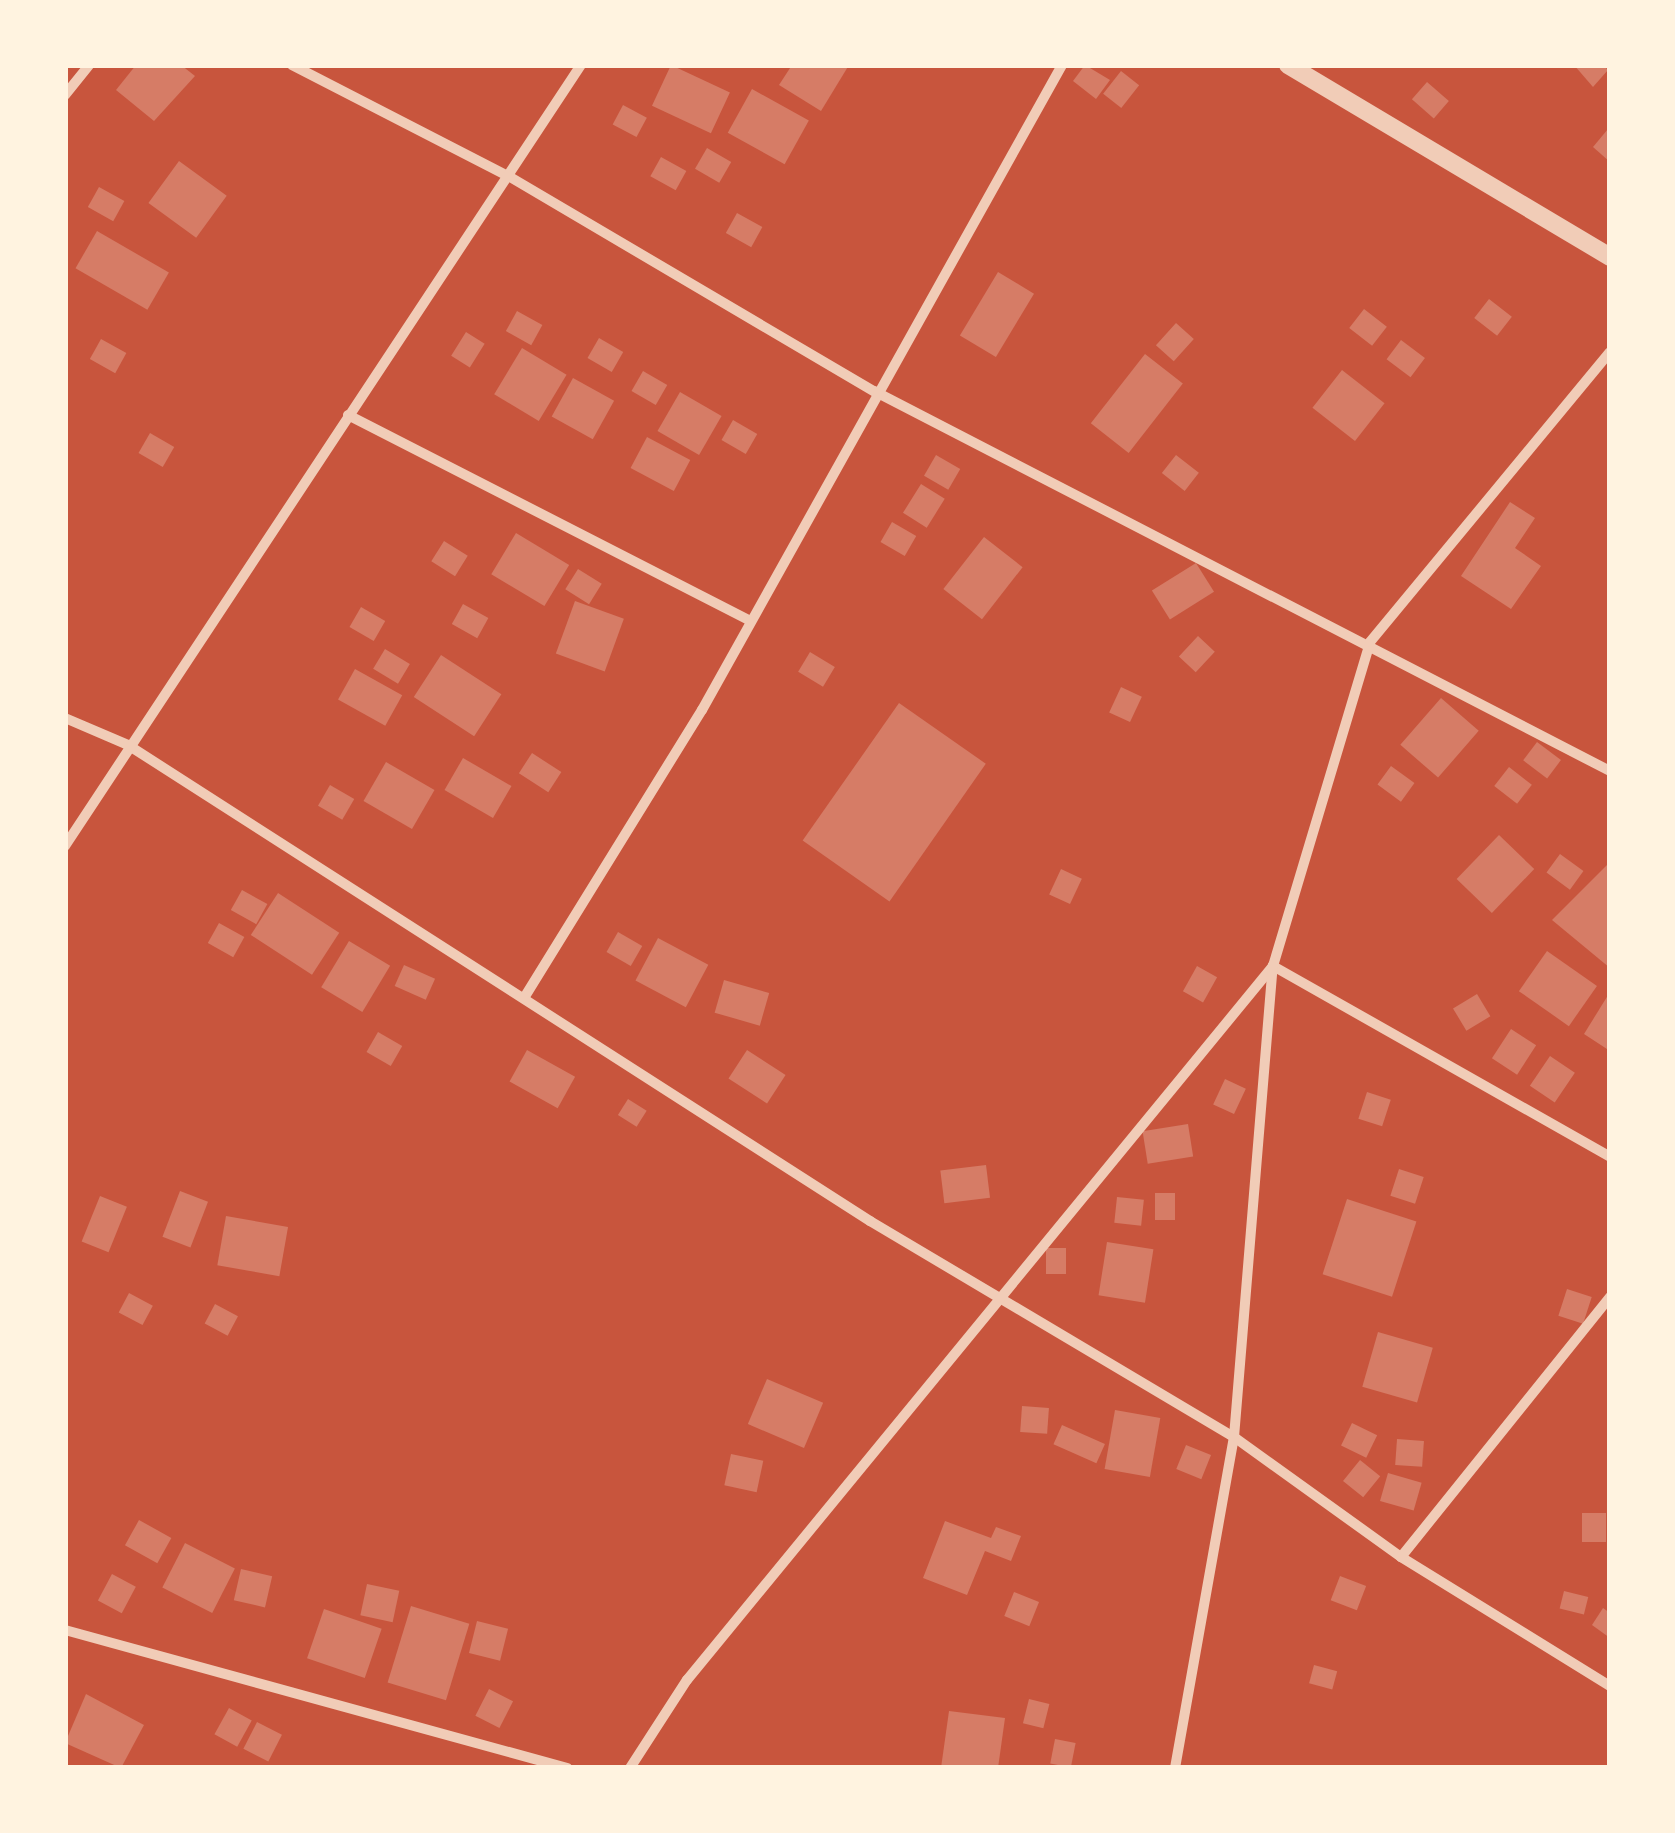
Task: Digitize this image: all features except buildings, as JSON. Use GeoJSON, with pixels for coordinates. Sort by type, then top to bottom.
{"type":"FeatureCollection","features":[{"type":"Feature","properties":{"kind":"street"},"geometry":{"type":"LineString","coordinates":[[65,95],[89,65]]}},
{"type":"Feature","properties":{"kind":"street"},"geometry":{"type":"LineString","coordinates":[[292,65],[510,178],[874,391],[1370,642],[1610,771]]}},
{"type":"Feature","properties":{"kind":"street"},"geometry":{"type":"LineString","coordinates":[[65,846],[128,745],[510,178],[581,65]]}},
{"type":"Feature","properties":{"kind":"street"},"geometry":{"type":"LineString","coordinates":[[524,998],[570,933],[750,621],[874,391],[1062,65]]}},
{"type":"Feature","properties":{"kind":"street"},"geometry":{"type":"LineString","coordinates":[[1288,65],[1610,257]]}},
{"type":"Feature","properties":{"kind":"street"},"geometry":{"type":"LineString","coordinates":[[1175,1768],[1234,1437],[1273,966],[1370,642],[1610,352]]}},
{"type":"Feature","properties":{"kind":"street"},"geometry":{"type":"LineString","coordinates":[[348,414],[750,621]]}},
{"type":"Feature","properties":{"kind":"street"},"geometry":{"type":"LineString","coordinates":[[65,718],[128,745],[1000,1298],[1234,1437],[1401,1557],[1610,1686]]}},
{"type":"Feature","properties":{"kind":"street"},"geometry":{"type":"LineString","coordinates":[[1273,966],[1610,1157]]}},
{"type":"Feature","properties":{"kind":"street"},"geometry":{"type":"LineString","coordinates":[[630,1768],[687,1680],[1273,966]]}},
{"type":"Feature","properties":{"kind":"street"},"geometry":{"type":"LineString","coordinates":[[1401,1557],[1610,1298]]}},
{"type":"Feature","properties":{"kind":"street"},"geometry":{"type":"LineString","coordinates":[[65,1630],[567,1768]]}}]}
